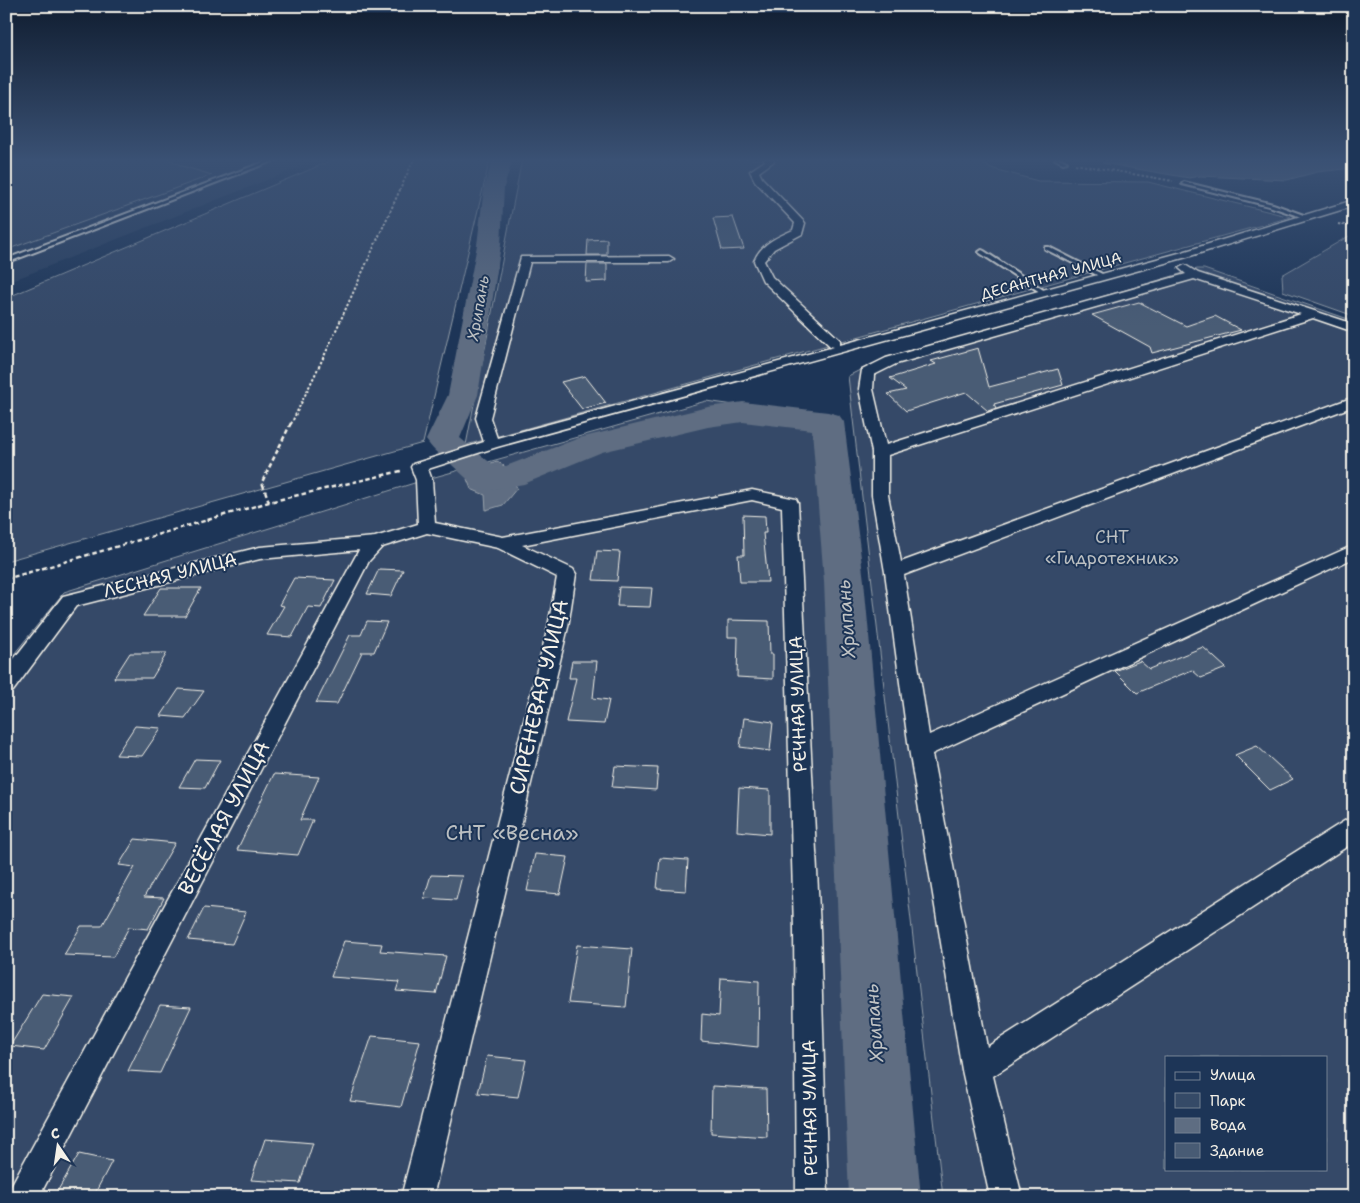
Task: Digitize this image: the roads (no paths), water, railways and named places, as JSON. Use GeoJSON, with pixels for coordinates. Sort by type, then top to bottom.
{"type":"FeatureCollection","features":[{"type":"Feature","properties":{"kind":"street"},"geometry":{"type":"LineString","coordinates":[[792,215],[800,223],[798,232],[779,240],[761,253],[759,261],[767,279],[838,346]]}},
{"type":"Feature","properties":{"kind":"street","name":"ДЕСАНТНАЯ УЛИЦА"},"geometry":{"type":"LineString","coordinates":[[419,467],[492,444],[838,346],[1173,258],[1312,215]]}},
{"type":"Feature","properties":{"kind":"street"},"geometry":{"type":"LineString","coordinates":[[1173,258],[1194,275],[1354,328]]}},
{"type":"Feature","properties":{"kind":"street"},"geometry":{"type":"LineString","coordinates":[[492,444],[484,418],[525,259],[669,259]]}},
{"type":"Feature","properties":{"kind":"street"},"geometry":{"type":"LineString","coordinates":[[1006,1197],[977,1070],[920,749],[894,572],[880,495],[880,452],[866,389],[867,373],[891,361],[1194,275]]}},
{"type":"Feature","properties":{"kind":"street"},"geometry":{"type":"LineString","coordinates":[[880,452],[1314,314]]}},
{"type":"Feature","properties":{"kind":"street"},"geometry":{"type":"LineString","coordinates":[[894,572],[1354,401]]}},
{"type":"Feature","properties":{"kind":"street"},"geometry":{"type":"LineString","coordinates":[[376,543],[427,527],[424,480],[419,467]]}},
{"type":"Feature","properties":{"kind":"street","name":"РЕЧНАЯ УЛИЦА"},"geometry":{"type":"LineString","coordinates":[[503,543],[752,495],[790,503],[807,930],[812,1197]]}},
{"type":"Feature","properties":{"kind":"street","name":"СИРЕНЕВАЯ УЛИЦА"},"geometry":{"type":"LineString","coordinates":[[417,1197],[558,627],[566,574],[503,543],[427,527]]}},
{"type":"Feature","properties":{"kind":"street","name":"ЛЕСНАЯ УЛИЦА"},"geometry":{"type":"LineString","coordinates":[[6,685],[70,601],[260,552],[376,543]]}},
{"type":"Feature","properties":{"kind":"street","name":"ВЕСЁЛАЯ УЛИЦА"},"geometry":{"type":"LineString","coordinates":[[22,1197],[362,558],[376,543]]}},
{"type":"Feature","properties":{"kind":"street"},"geometry":{"type":"LineString","coordinates":[[920,749],[1354,551]]}},
{"type":"Feature","properties":{"kind":"street"},"geometry":{"type":"LineString","coordinates":[[977,1070],[1354,828]]}},
{"type":"Feature","properties":{"kind":"lane"},"geometry":{"type":"LineString","coordinates":[[6,261],[127,215]]}},
{"type":"Feature","properties":{"kind":"lane"},"geometry":{"type":"LineString","coordinates":[[1301,215],[1306,217]]}},
{"type":"Feature","properties":{"kind":"lane"},"geometry":{"type":"LineString","coordinates":[[1047,248],[1104,277]]}},
{"type":"Feature","properties":{"kind":"lane"},"geometry":{"type":"LineString","coordinates":[[982,252],[1045,293]]}},
{"type":"Feature","properties":{"kind":"water"},"geometry":{"type":"Polygon","coordinates":[[[497,461],[507,468],[517,488],[503,505],[486,510],[485,495],[471,489],[467,479],[475,469],[497,461]]]}},
{"type":"Feature","properties":{"kind":"waterway","name":"Хрипань"},"geometry":{"type":"LineString","coordinates":[[454,450],[443,440],[463,395],[489,245],[492,215]]}},
{"type":"Feature","properties":{"kind":"waterway","name":"Хрипань"},"geometry":{"type":"LineString","coordinates":[[464,458],[488,479],[512,476],[591,445],[708,417],[743,412],[828,422],[844,581],[885,1197]]}},
{"type":"Feature","properties":{"kind":"park label","name":"СНТ «Гидротехник»"},"geometry":{"type":"Point","coordinates":[1112,547]}},
{"type":"Feature","properties":{"kind":"park label","name":"СНТ «Весна»"},"geometry":{"type":"Point","coordinates":[512,833]}}]}
